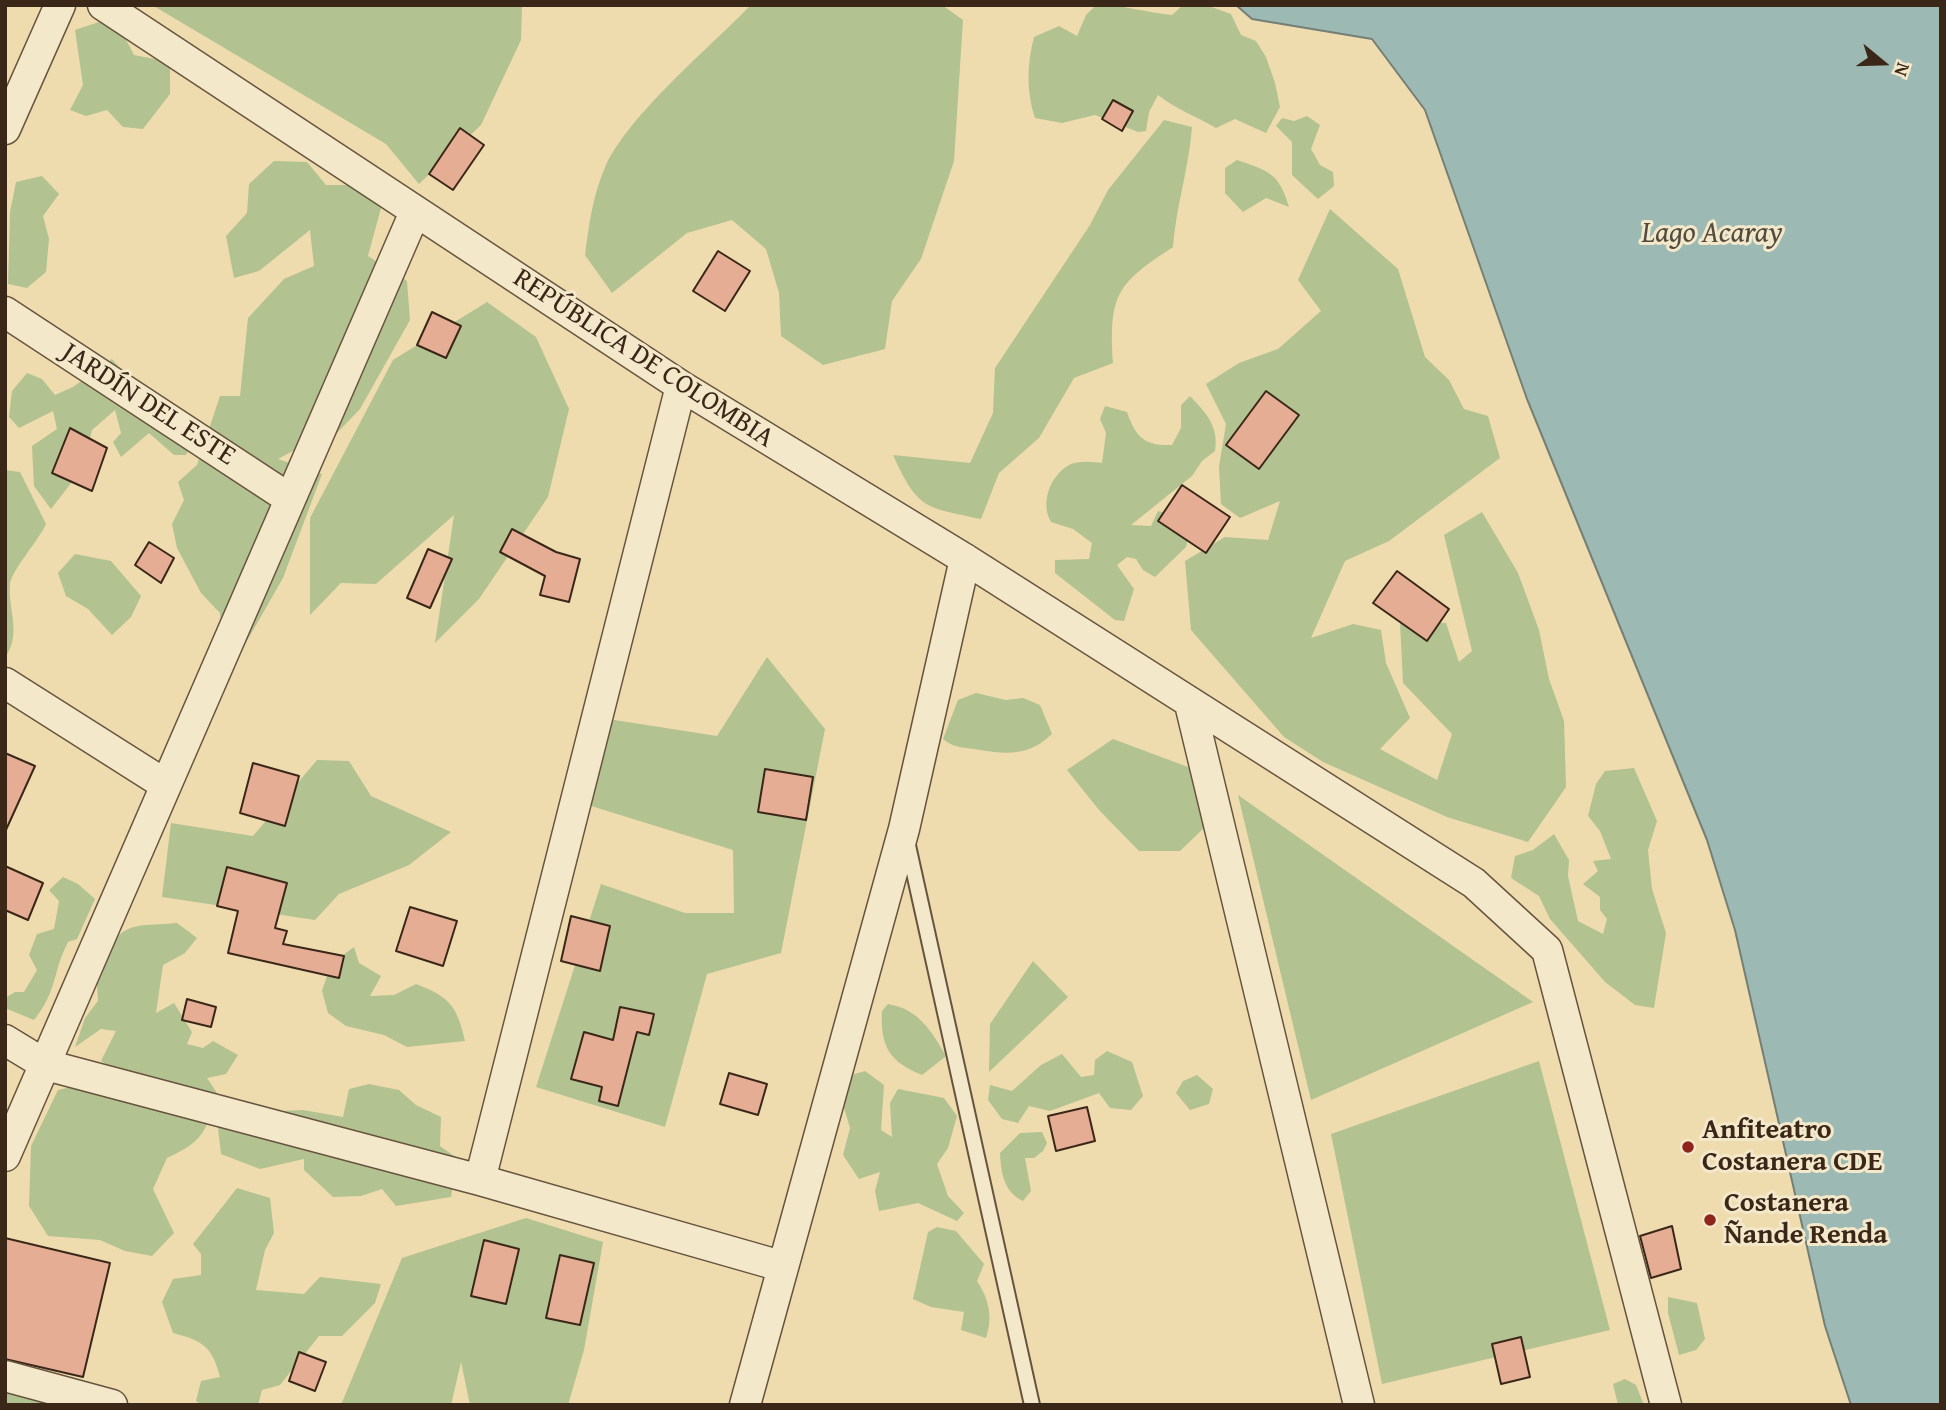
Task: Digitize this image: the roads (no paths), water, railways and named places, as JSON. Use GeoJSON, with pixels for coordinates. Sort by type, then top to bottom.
{"type":"FeatureCollection","features":[{"type":"Feature","properties":{"kind":"street"},"geometry":{"type":"LineString","coordinates":[[5,129],[60,5]]}},
{"type":"Feature","properties":{"kind":"street","name":"REPÚBLICA DE COLOMBIA"},"geometry":{"type":"LineString","coordinates":[[103,5],[681,386],[965,559],[1474,883],[1547,950],[1666,1405]]}},
{"type":"Feature","properties":{"kind":"street"},"geometry":{"type":"LineString","coordinates":[[5,1156],[415,212]]}},
{"type":"Feature","properties":{"kind":"street","name":"JARDÍN DEL ESTE"},"geometry":{"type":"LineString","coordinates":[[5,312],[290,499]]}},
{"type":"Feature","properties":{"kind":"street"},"geometry":{"type":"LineString","coordinates":[[480,1180],[681,386]]}},
{"type":"Feature","properties":{"kind":"street"},"geometry":{"type":"LineString","coordinates":[[745,1405],[780,1266],[904,829],[965,559]]}},
{"type":"Feature","properties":{"kind":"street"},"geometry":{"type":"LineString","coordinates":[[5,683],[166,785]]}},
{"type":"Feature","properties":{"kind":"street"},"geometry":{"type":"LineString","coordinates":[[1190,704],[1359,1405]]}},
{"type":"Feature","properties":{"kind":"street"},"geometry":{"type":"LineString","coordinates":[[5,1040],[46,1065],[480,1180],[780,1266]]}},
{"type":"Feature","properties":{"kind":"street"},"geometry":{"type":"LineString","coordinates":[[5,1376],[112,1405]]}},
{"type":"Feature","properties":{"kind":"lane"},"geometry":{"type":"LineString","coordinates":[[904,829],[1032,1405]]}},
{"type":"Feature","properties":{"kind":"water","name":"Lago Acaray"},"geometry":{"type":"Polygon","coordinates":[[[1236,5],[1941,5],[1941,1405],[1851,1405],[1825,1326],[1735,930],[1707,840],[1527,399],[1425,110],[1372,39],[1252,19],[1236,5]]]}},
{"type":"Feature","properties":{"kind":"place","name":"Anfiteatro Costanera CDE"},"geometry":{"type":"Point","coordinates":[1688,1147]}},
{"type":"Feature","properties":{"kind":"place","name":"Costanera Ñande Renda"},"geometry":{"type":"Point","coordinates":[1710,1220]}}]}
